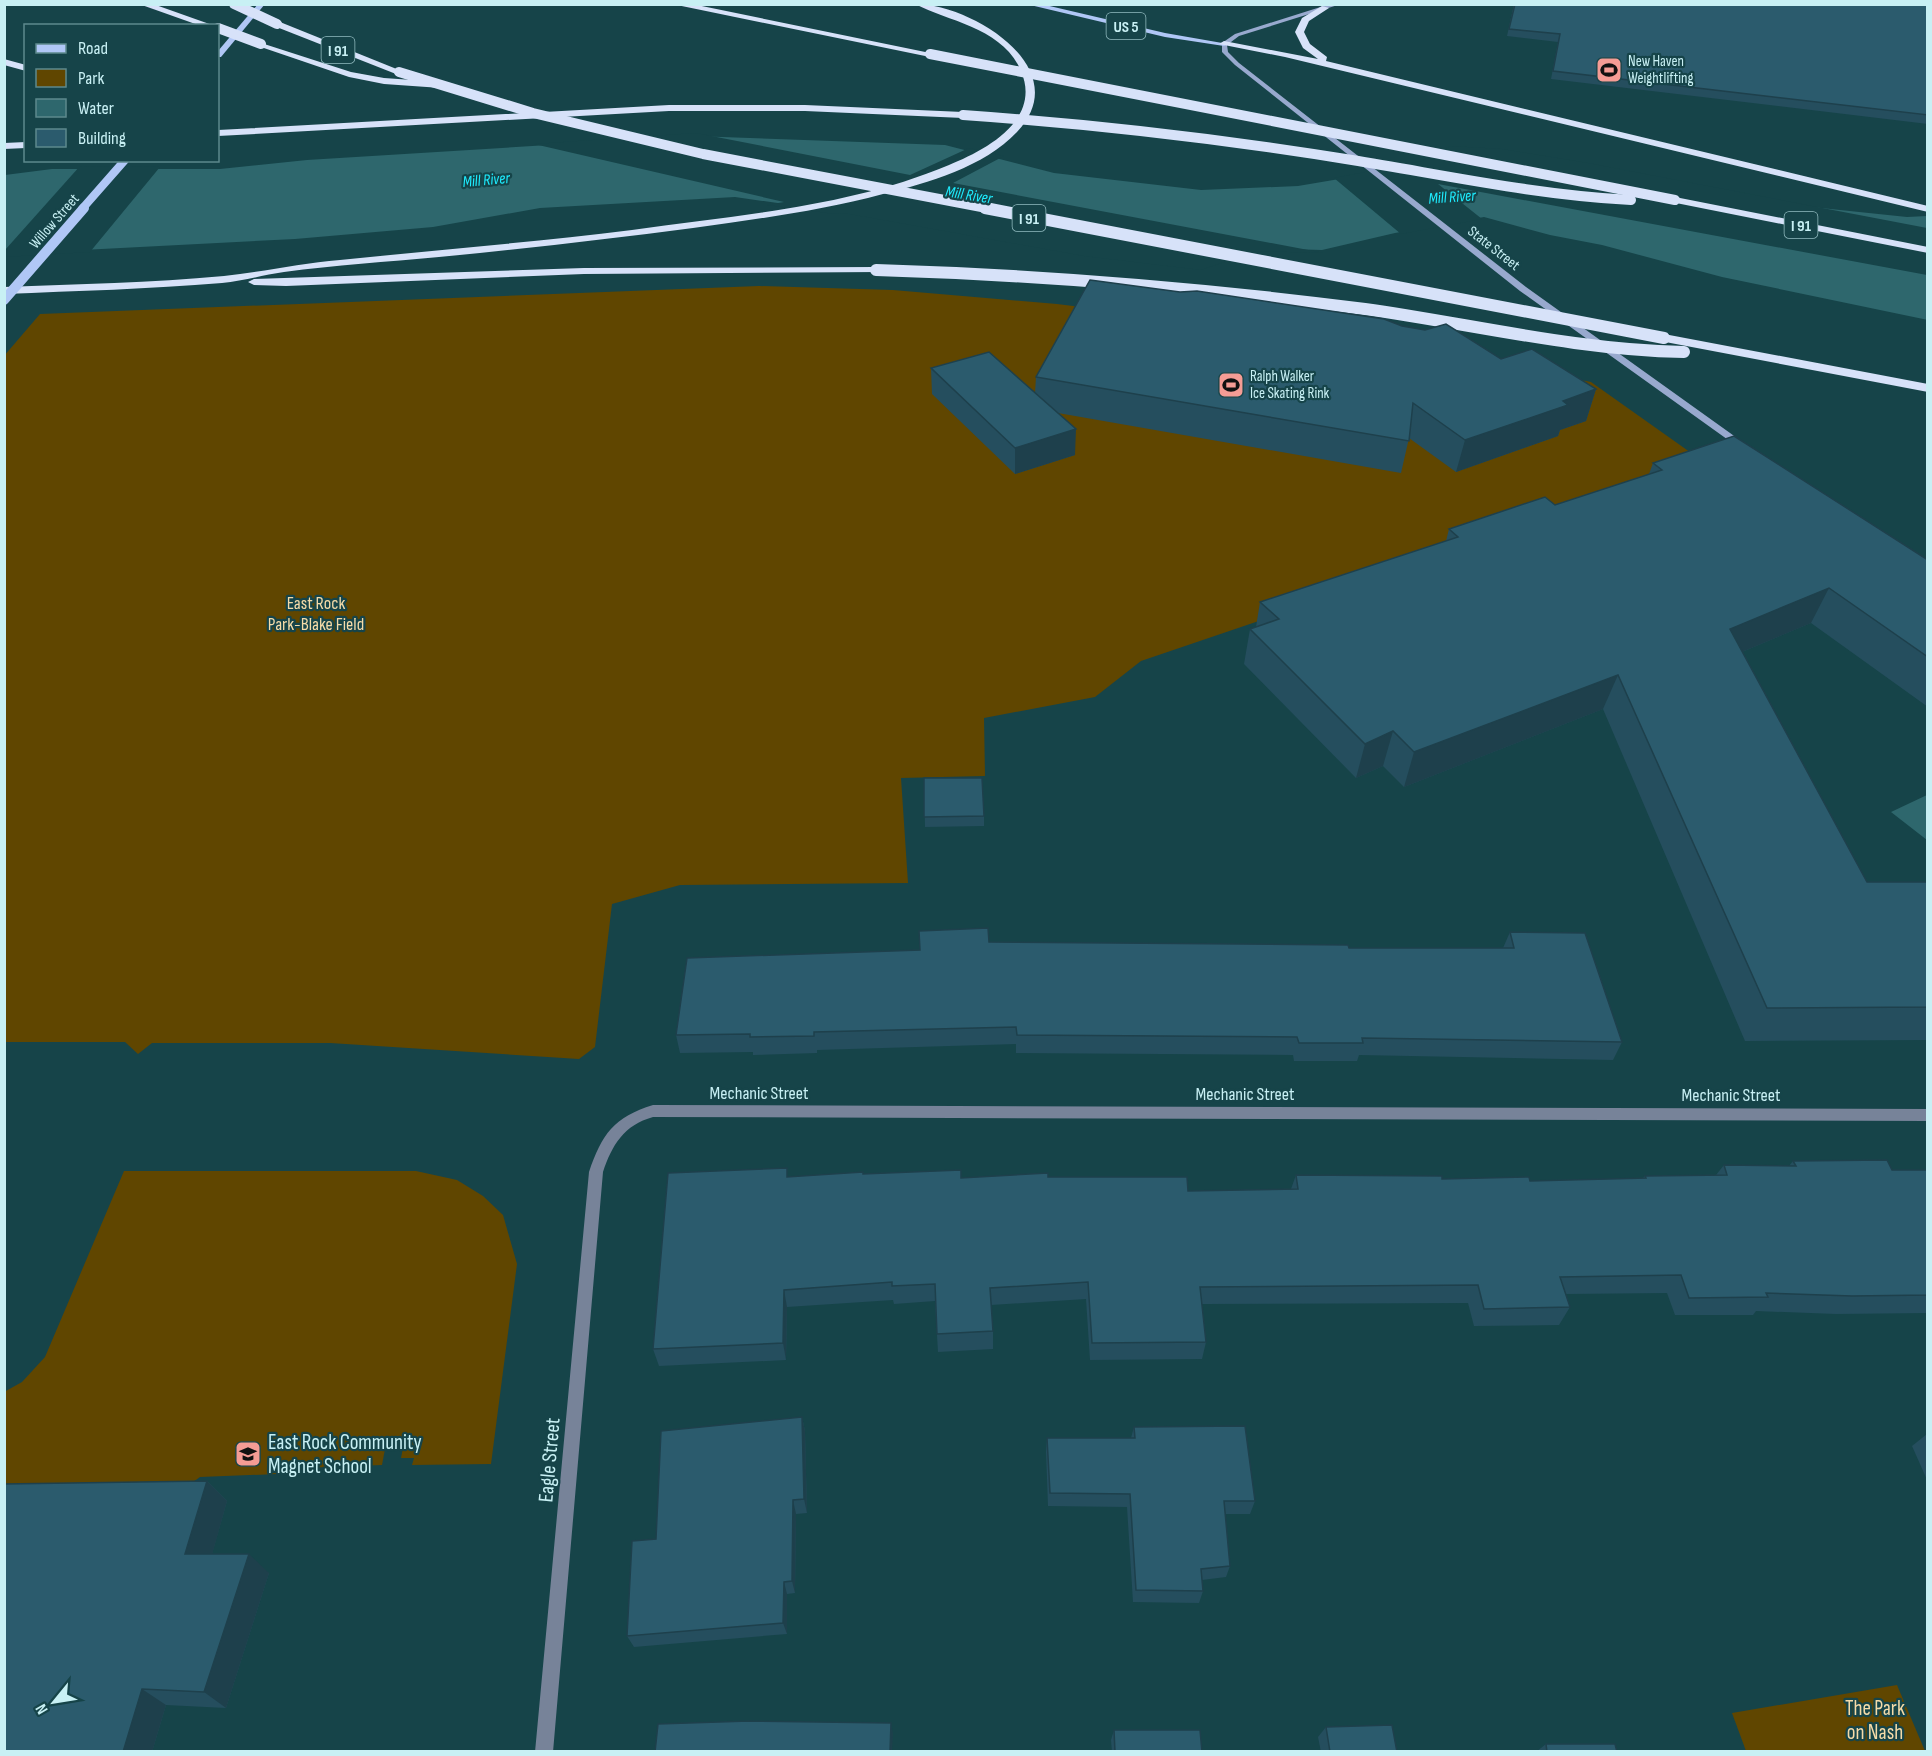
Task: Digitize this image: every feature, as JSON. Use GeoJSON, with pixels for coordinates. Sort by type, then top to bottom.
{"type":"FeatureCollection","features":[{"type":"Feature","properties":{"kind":"highway"},"geometry":{"type":"LineString","coordinates":[[143,4],[208,24]]}},
{"type":"Feature","properties":{"kind":"highway","name":"I 91"},"geometry":{"type":"LineString","coordinates":[[234,4],[277,24],[399,72],[441,85],[584,126],[755,165],[1928,388]]}},
{"type":"Feature","properties":{"kind":"highway","name":"I 91"},"geometry":{"type":"LineString","coordinates":[[676,4],[1928,250]]}},
{"type":"Feature","properties":{"kind":"highway"},"geometry":{"type":"LineString","coordinates":[[4,291],[228,279],[290,268],[564,242],[837,202],[898,187],[959,165],[998,143],[1019,124],[1029,106],[1030,87],[1024,68],[1011,51],[993,36],[951,15],[919,4]]}},
{"type":"Feature","properties":{"kind":"highway"},"geometry":{"type":"LineString","coordinates":[[1325,8],[1303,21],[1300,29],[1301,39],[1318,56],[1354,70]]}},
{"type":"Feature","properties":{"kind":"highway"},"geometry":{"type":"LineString","coordinates":[[219,28],[339,71],[384,81],[441,85]]}},
{"type":"Feature","properties":{"kind":"highway"},"geometry":{"type":"LineString","coordinates":[[1224,44],[1285,54],[1354,70],[1928,209]]}},
{"type":"Feature","properties":{"kind":"highway"},"geometry":{"type":"LineString","coordinates":[[4,62],[24,69]]}},
{"type":"Feature","properties":{"kind":"highway"},"geometry":{"type":"LineString","coordinates":[[4,72],[24,70]]}},
{"type":"Feature","properties":{"kind":"highway"},"geometry":{"type":"LineString","coordinates":[[219,133],[669,108],[794,108],[963,115],[1175,134],[1581,198],[1675,200]]}},
{"type":"Feature","properties":{"kind":"highway"},"geometry":{"type":"LineString","coordinates":[[4,146],[24,145]]}},
{"type":"Feature","properties":{"kind":"highway"},"geometry":{"type":"LineString","coordinates":[[228,279],[286,283],[584,271],[876,270],[1021,276],[1228,293],[1390,313],[1606,349],[1684,352],[1722,349]]}},
{"type":"Feature","properties":{"kind":"main road"},"geometry":{"type":"LineString","coordinates":[[219,54],[262,4]]}},
{"type":"Feature","properties":{"kind":"main road","name":"US 5"},"geometry":{"type":"LineString","coordinates":[[1029,4],[1175,37],[1224,44]]}},
{"type":"Feature","properties":{"kind":"main road"},"geometry":{"type":"LineString","coordinates":[[1224,44],[1247,31],[1338,4]]}},
{"type":"Feature","properties":{"kind":"main road","name":"State Street"},"geometry":{"type":"LineString","coordinates":[[1224,44],[1225,52],[1237,64],[1442,226],[1593,341],[1752,453]]}},
{"type":"Feature","properties":{"kind":"main road","name":"Willow Street"},"geometry":{"type":"LineString","coordinates":[[4,300],[123,162]]}},
{"type":"Feature","properties":{"kind":"street","name":"Mechanic Street"},"geometry":{"type":"LineString","coordinates":[[596,1172],[604,1145],[613,1131],[625,1121],[653,1111],[1928,1115]]}},
{"type":"Feature","properties":{"kind":"street","name":"Eagle Street"},"geometry":{"type":"LineString","coordinates":[[544,1752],[596,1172]]}},
{"type":"Feature","properties":{"kind":"green space","name":"East Rock Park-Blake Field"},"geometry":{"type":"Polygon","coordinates":[[[759,286],[893,290],[1057,304],[1431,350],[1591,382],[1711,467],[1141,661],[1095,697],[984,718],[985,776],[901,778],[908,883],[680,885],[612,904],[595,1047],[579,1059],[330,1043],[152,1043],[138,1054],[125,1042],[5,1042],[4,356],[40,314],[759,286]]]}},
{"type":"Feature","properties":{"kind":"green space"},"geometry":{"type":"Polygon","coordinates":[[[124,1171],[416,1171],[457,1180],[483,1196],[503,1215],[517,1264],[491,1464],[412,1465],[414,1458],[401,1458],[403,1448],[385,1449],[382,1465],[303,1468],[302,1473],[200,1477],[193,1482],[5,1505],[4,1392],[22,1382],[45,1357],[124,1171]]]}},
{"type":"Feature","properties":{"kind":"green space","name":"The Park on Nash"},"geometry":{"type":"Polygon","coordinates":[[[1897,1685],[1925,1751],[1746,1751],[1732,1713],[1897,1685]]]}},
{"type":"Feature","properties":{"kind":"water","name":"Mill River"},"geometry":{"type":"Polygon","coordinates":[[[693,136],[945,145],[1054,173],[1201,190],[1298,186],[1416,166],[1907,217],[1927,216],[1928,320],[1722,277],[1484,217],[1395,233],[1322,250],[1256,248],[917,223],[735,197],[540,208],[433,227],[295,239],[5,254],[5,175],[52,169],[220,169],[307,160],[693,136]]]}},
{"type":"Feature","properties":{"kind":"water"},"geometry":{"type":"Polygon","coordinates":[[[1927,795],[1927,840],[1891,812],[1927,795]]]}},
{"type":"Feature","properties":{"kind":"pier"},"geometry":{"type":"Polygon","coordinates":[[[696,133],[910,175],[969,148],[1004,156],[953,183],[1324,253],[1256,251],[1201,270],[1084,256],[844,213],[835,214],[767,205],[784,202],[534,144],[696,133]]]}},
{"type":"Feature","properties":{"kind":"pier"},"geometry":{"type":"Polygon","coordinates":[[[1450,146],[1502,149],[1588,163],[1927,228],[1927,275],[1438,184],[1482,219],[1401,234],[1334,178],[1422,161],[1450,146]]]}},
{"type":"Feature","properties":{"kind":"pier"},"geometry":{"type":"Polygon","coordinates":[[[80,166],[160,167],[90,252],[4,257],[5,250],[80,166]]]}},
{"type":"Feature","properties":{"kind":"building"},"geometry":{"type":"Polygon","coordinates":[[[1515,4],[1928,4],[1928,115],[1553,71],[1560,34],[1509,29],[1515,4]]]}},
{"type":"Feature","properties":{"kind":"building"},"geometry":{"type":"Polygon","coordinates":[[[1090,280],[1180,292],[1197,291],[1384,319],[1402,326],[1425,330],[1446,324],[1501,359],[1532,349],[1596,389],[1563,401],[1568,405],[1465,440],[1413,403],[1409,441],[1036,377],[1090,280]]]}},
{"type":"Feature","properties":{"kind":"building"},"geometry":{"type":"Polygon","coordinates":[[[989,352],[1076,429],[1015,448],[931,368],[989,352]]]}},
{"type":"Feature","properties":{"kind":"building"},"geometry":{"type":"Polygon","coordinates":[[[1734,436],[1928,560],[1928,657],[1829,588],[1730,629],[1867,882],[1928,882],[1928,1007],[1767,1008],[1618,675],[1414,752],[1393,731],[1365,744],[1250,629],[1279,619],[1260,602],[1458,537],[1449,529],[1545,497],[1555,505],[1662,470],[1653,463],[1734,436]]]}},
{"type":"Feature","properties":{"kind":"building"},"geometry":{"type":"Polygon","coordinates":[[[924,778],[982,778],[984,816],[924,817],[924,778]]]}},
{"type":"Feature","properties":{"kind":"building"},"geometry":{"type":"Polygon","coordinates":[[[988,928],[989,942],[1348,945],[1349,948],[1514,948],[1510,932],[1585,933],[1622,1042],[1362,1038],[1363,1043],[1299,1043],[1297,1037],[1017,1035],[1016,1027],[814,1032],[814,1036],[676,1035],[687,958],[920,950],[919,931],[988,928]]]}},
{"type":"Feature","properties":{"kind":"building"},"geometry":{"type":"Polygon","coordinates":[[[1887,1160],[1892,1170],[1928,1170],[1928,1295],[1852,1296],[1766,1293],[1768,1297],[1689,1298],[1681,1275],[1560,1277],[1570,1307],[1484,1309],[1478,1285],[1200,1287],[1206,1342],[1092,1343],[1088,1282],[990,1288],[993,1331],[937,1334],[935,1284],[892,1286],[892,1282],[784,1290],[783,1343],[653,1349],[668,1173],[787,1168],[787,1177],[863,1172],[863,1174],[961,1170],[961,1178],[1048,1173],[1048,1177],[1187,1177],[1188,1191],[1298,1189],[1296,1175],[1442,1176],[1442,1179],[1529,1177],[1530,1181],[1727,1175],[1724,1165],[1796,1166],[1793,1161],[1887,1160]]]}},
{"type":"Feature","properties":{"kind":"building"},"geometry":{"type":"Polygon","coordinates":[[[802,1417],[804,1499],[793,1500],[792,1581],[784,1582],[783,1623],[627,1636],[632,1541],[656,1539],[661,1431],[802,1417]]]}},
{"type":"Feature","properties":{"kind":"building"},"geometry":{"type":"Polygon","coordinates":[[[1245,1426],[1255,1501],[1224,1501],[1230,1566],[1201,1569],[1203,1591],[1136,1590],[1130,1494],[1050,1493],[1047,1438],[1135,1438],[1134,1427],[1245,1426]]]}},
{"type":"Feature","properties":{"kind":"building","name":"East Rock Community Magnet School"},"geometry":{"type":"Polygon","coordinates":[[[207,1481],[185,1554],[249,1554],[204,1692],[142,1689],[123,1752],[4,1752],[4,1484],[207,1481]]]}},
{"type":"Feature","properties":{"kind":"building"},"geometry":{"type":"Polygon","coordinates":[[[749,1721],[891,1723],[890,1752],[655,1752],[658,1724],[749,1721]]]}},
{"type":"Feature","properties":{"kind":"building"},"geometry":{"type":"Polygon","coordinates":[[[1392,1725],[1397,1752],[1330,1752],[1326,1727],[1392,1725]]]}},
{"type":"Feature","properties":{"kind":"building"},"geometry":{"type":"Polygon","coordinates":[[[1114,1730],[1200,1730],[1202,1752],[1115,1752],[1114,1730]]]}},
{"type":"Feature","properties":{"kind":"building"},"geometry":{"type":"Polygon","coordinates":[[[1546,1744],[1615,1744],[1617,1752],[1547,1752],[1546,1744]]]}},
{"type":"Feature","properties":{"kind":"place","name":"New Haven Weightlifting"},"geometry":{"type":"Point","coordinates":[1609,70]}},
{"type":"Feature","properties":{"kind":"place","name":"Ralph Walker Ice Skating Rink"},"geometry":{"type":"Point","coordinates":[1231,385]}},
{"type":"Feature","properties":{"kind":"place","name":"East Rock Community Magnet School"},"geometry":{"type":"Point","coordinates":[248,1454]}}]}
